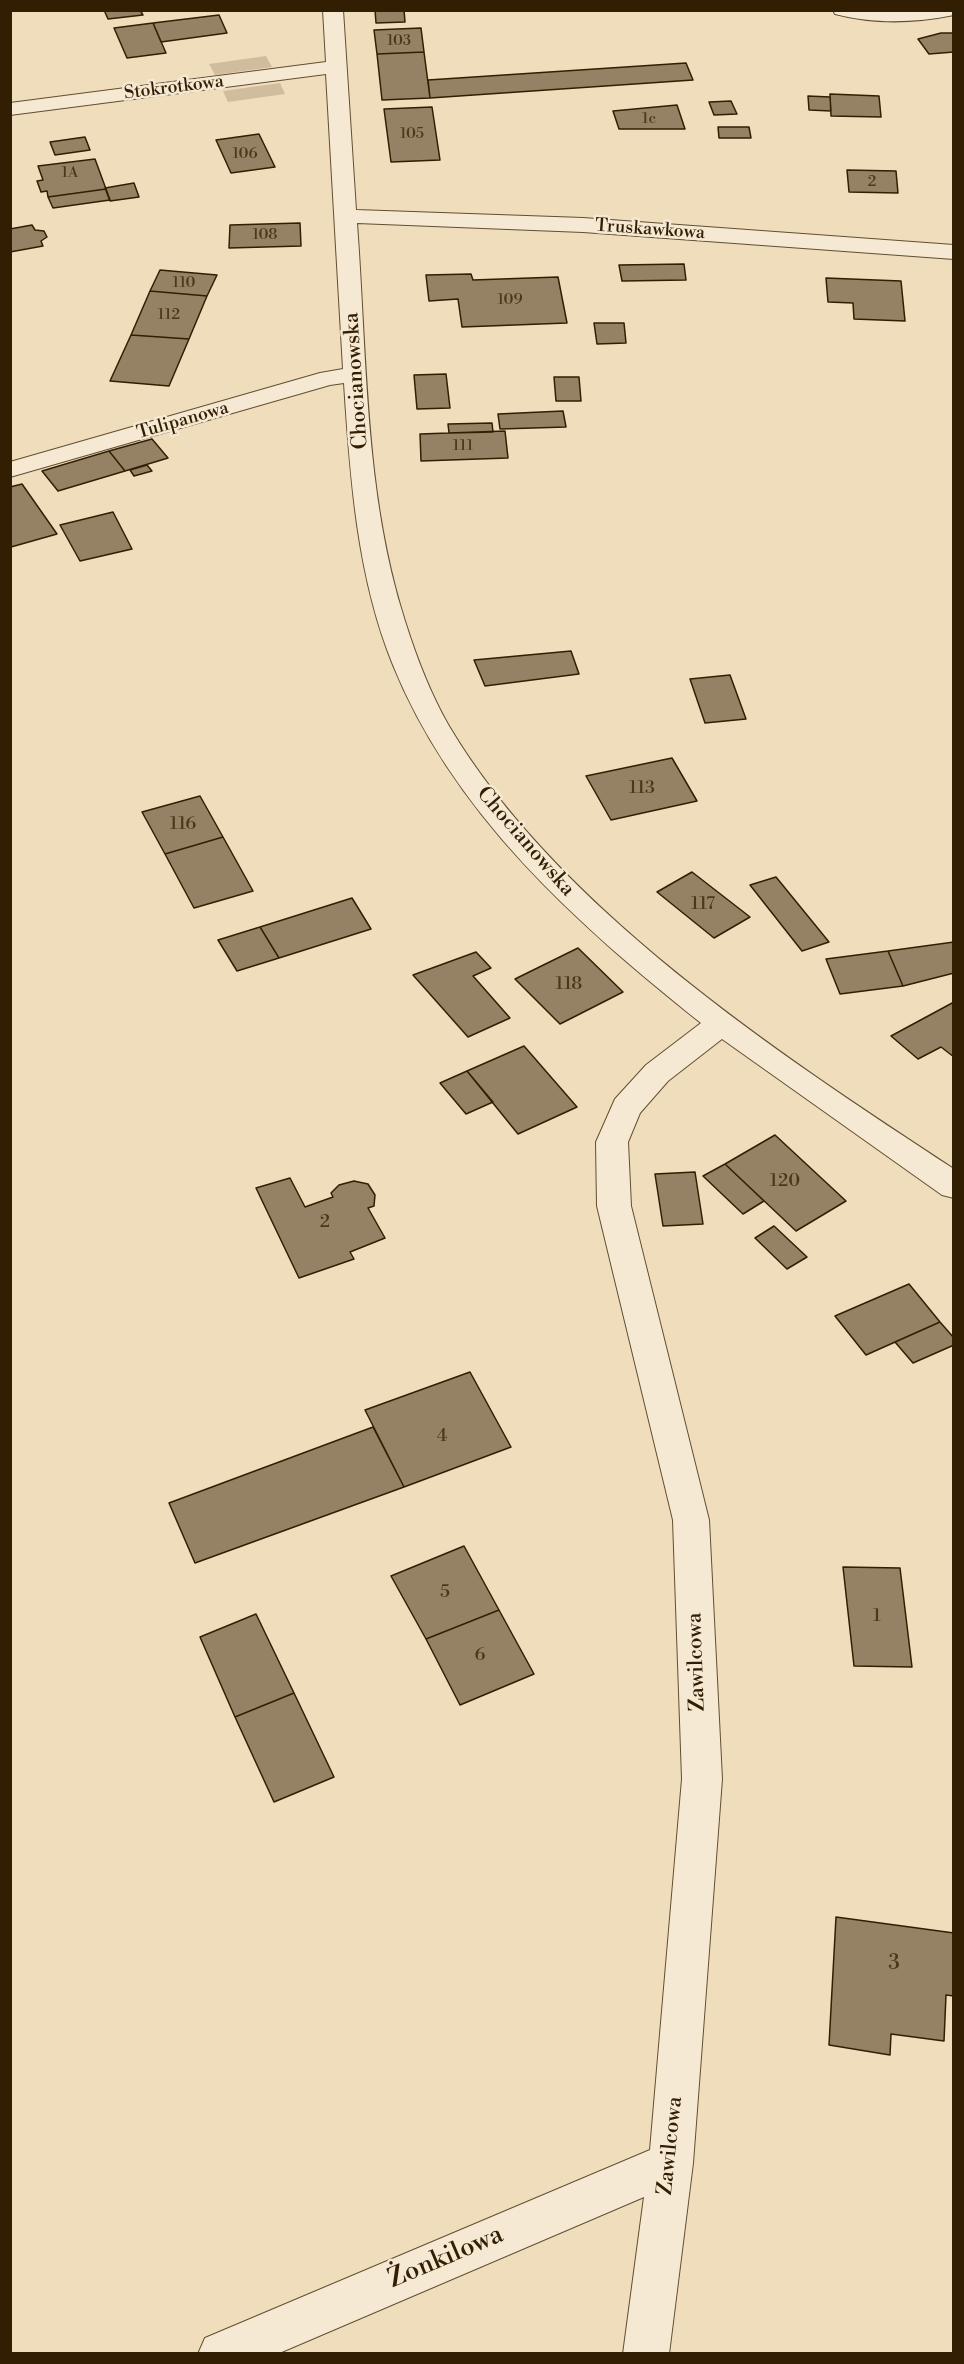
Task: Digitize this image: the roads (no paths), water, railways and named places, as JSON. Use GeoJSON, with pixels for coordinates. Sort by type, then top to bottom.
{"type":"FeatureCollection","features":[{"type":"Feature","properties":{"kind":"street","name":"Chocianowska"},"geometry":{"type":"LineString","coordinates":[[333,10],[356,375],[367,501],[381,589],[406,666],[440,732],[488,805],[563,890],[622,944],[722,1023],[810,1088],[954,1186]]}},
{"type":"Feature","properties":{"kind":"street"},"geometry":{"type":"LineString","coordinates":[[842,10],[862,16],[898,16],[950,10]]}},
{"type":"Feature","properties":{"kind":"street","name":"Stokrotkowa"},"geometry":{"type":"LineString","coordinates":[[10,109],[338,66]]}},
{"type":"Feature","properties":{"kind":"street","name":"Truskawkowa"},"geometry":{"type":"LineString","coordinates":[[346,216],[583,225],[954,252]]}},
{"type":"Feature","properties":{"kind":"street","name":"Tulipanowa"},"geometry":{"type":"LineString","coordinates":[[10,471],[328,378],[356,375]]}},
{"type":"Feature","properties":{"kind":"street","name":"Zawilcowa"},"geometry":{"type":"LineString","coordinates":[[646,2354],[671,2163],[702,1779],[691,1520],[614,1206],[612,1142],[626,1107],[657,1073],[722,1023]]}},
{"type":"Feature","properties":{"kind":"street","name":"Żonkilowa"},"geometry":{"type":"LineString","coordinates":[[221,2354],[671,2163]]}}]}
